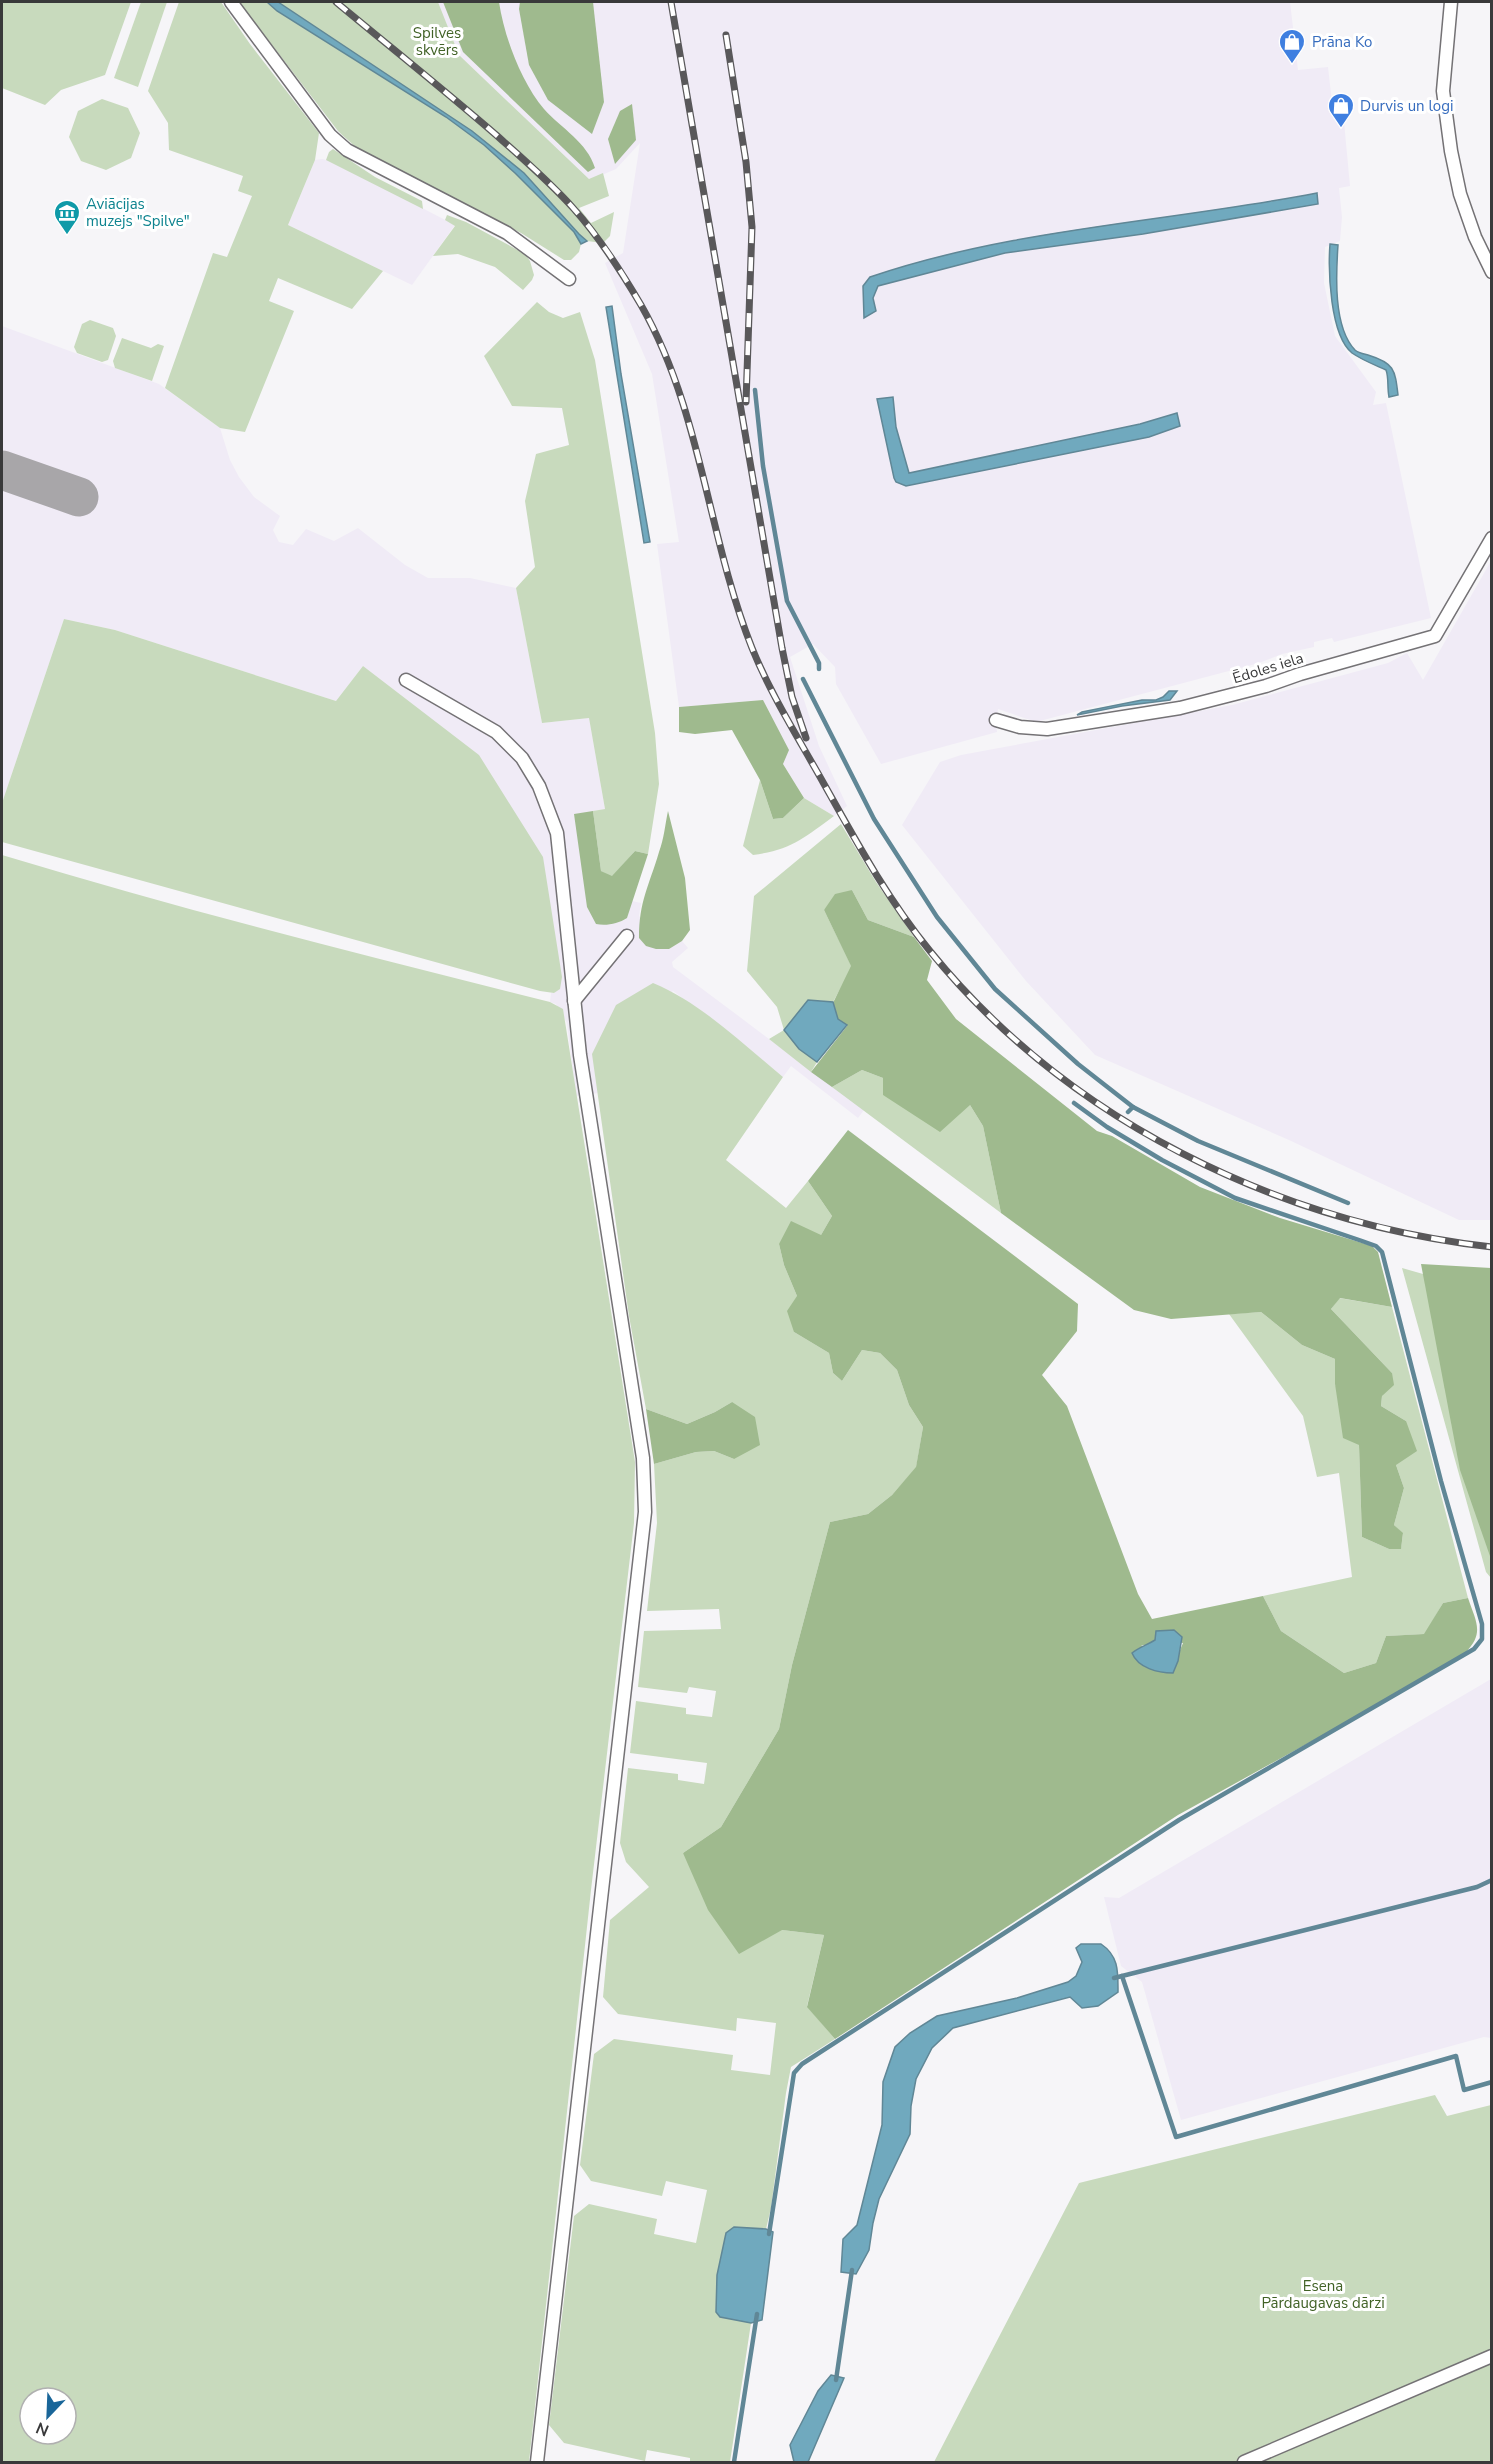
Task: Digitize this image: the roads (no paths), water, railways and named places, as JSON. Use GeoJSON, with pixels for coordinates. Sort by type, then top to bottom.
{"type":"FeatureCollection","features":[{"type":"Feature","properties":{"kind":"street"},"geometry":{"type":"LineString","coordinates":[[231,2],[330,135],[347,150],[507,233],[569,279]]}},
{"type":"Feature","properties":{"kind":"street"},"geometry":{"type":"LineString","coordinates":[[1451,2],[1443,91],[1451,151],[1460,194],[1475,237],[1491,272]]}},
{"type":"Feature","properties":{"kind":"street","name":"Ēdoles iela"},"geometry":{"type":"LineString","coordinates":[[996,720],[1047,729],[1180,708],[1266,686],[1300,674],[1434,636],[1491,538]]}},
{"type":"Feature","properties":{"kind":"street"},"geometry":{"type":"LineString","coordinates":[[406,680],[496,732],[522,758],[539,786],[557,833],[580,1055],[643,1458],[645,1512],[537,2463]]}},
{"type":"Feature","properties":{"kind":"street"},"geometry":{"type":"LineString","coordinates":[[574,1001],[627,936]]}},
{"type":"Feature","properties":{"kind":"street"},"geometry":{"type":"LineString","coordinates":[[1244,2463],[1491,2356]]}},
{"type":"Feature","properties":{"kind":"water"},"geometry":{"type":"Polygon","coordinates":[[[267,2],[278,2],[472,131],[524,173],[587,241],[581,244],[574,232],[484,145],[446,117],[277,11],[267,2]]]}},
{"type":"Feature","properties":{"kind":"water"},"geometry":{"type":"Polygon","coordinates":[[[1317,193],[1318,204],[1143,234],[1005,253],[878,286],[873,298],[876,311],[864,318],[863,286],[870,277],[924,261],[980,247],[1035,237],[1317,193]]]}},
{"type":"Feature","properties":{"kind":"water"},"geometry":{"type":"Polygon","coordinates":[[[1330,244],[1338,245],[1339,314],[1348,340],[1356,351],[1377,358],[1392,368],[1398,395],[1389,397],[1386,370],[1352,353],[1339,332],[1330,286],[1330,244]]]}},
{"type":"Feature","properties":{"kind":"water"},"geometry":{"type":"Polygon","coordinates":[[[612,306],[621,374],[650,542],[644,543],[606,307],[612,306]]]}},
{"type":"Feature","properties":{"kind":"water"},"geometry":{"type":"Polygon","coordinates":[[[893,397],[896,427],[909,473],[1140,424],[1177,413],[1180,426],[1149,437],[906,486],[896,482],[894,478],[877,399],[893,397]]]}},
{"type":"Feature","properties":{"kind":"water"},"geometry":{"type":"Polygon","coordinates":[[[1169,691],[1177,691],[1170,700],[1077,715],[1142,700],[1156,700],[1169,691]]]}},
{"type":"Feature","properties":{"kind":"water"},"geometry":{"type":"Polygon","coordinates":[[[808,1000],[833,1002],[838,1019],[847,1025],[817,1062],[799,1049],[784,1030],[808,1000]]]}},
{"type":"Feature","properties":{"kind":"water"},"geometry":{"type":"Polygon","coordinates":[[[1174,1630],[1182,1637],[1178,1661],[1173,1673],[1149,1669],[1135,1658],[1132,1653],[1155,1640],[1156,1631],[1174,1630]]]}},
{"type":"Feature","properties":{"kind":"water"},"geometry":{"type":"Polygon","coordinates":[[[1081,1944],[1101,1944],[1111,1954],[1116,1965],[1118,1992],[1098,2006],[1082,2008],[1070,1997],[953,2028],[932,2048],[916,2079],[911,2106],[910,2134],[879,2199],[869,2250],[856,2274],[841,2272],[843,2239],[857,2225],[882,2125],[883,2082],[895,2047],[910,2033],[937,2016],[1017,1998],[1068,1982],[1076,1976],[1082,1962],[1076,1948],[1081,1944]]]}},
{"type":"Feature","properties":{"kind":"water"},"geometry":{"type":"Polygon","coordinates":[[[734,2227],[766,2229],[773,2232],[762,2320],[751,2323],[720,2317],[716,2312],[717,2275],[726,2233],[734,2227]]]}},
{"type":"Feature","properties":{"kind":"water"},"geometry":{"type":"Polygon","coordinates":[[[831,2375],[844,2378],[808,2462],[794,2462],[790,2445],[818,2391],[831,2375]]]}},
{"type":"Feature","properties":{"kind":"waterway"},"geometry":{"type":"LineString","coordinates":[[755,390],[763,466],[787,601],[819,663],[819,669]]}},
{"type":"Feature","properties":{"kind":"waterway"},"geometry":{"type":"LineString","coordinates":[[803,679],[874,819],[937,917],[995,989],[1078,1064],[1133,1107]]}},
{"type":"Feature","properties":{"kind":"waterway"},"geometry":{"type":"LineString","coordinates":[[769,2234],[794,2073],[802,2064],[1179,1820],[1474,1649],[1482,1639],[1482,1624],[1441,1481],[1382,1252],[1376,1246],[1235,1198],[1162,1160],[1107,1127],[1074,1103]]}},
{"type":"Feature","properties":{"kind":"waterway"},"geometry":{"type":"LineString","coordinates":[[1128,1112],[1133,1107],[1198,1141],[1348,1203]]}},
{"type":"Feature","properties":{"kind":"waterway"},"geometry":{"type":"LineString","coordinates":[[1114,1978],[1477,1887],[1492,1880]]}},
{"type":"Feature","properties":{"kind":"waterway"},"geometry":{"type":"LineString","coordinates":[[1122,1976],[1176,2137],[1456,2056],[1464,2090],[1492,2082]]}},
{"type":"Feature","properties":{"kind":"waterway"},"geometry":{"type":"LineString","coordinates":[[836,2380],[852,2270]]}},
{"type":"Feature","properties":{"kind":"waterway"},"geometry":{"type":"LineString","coordinates":[[734,2462],[757,2314]]}},
{"type":"Feature","properties":{"kind":"railway"},"geometry":{"type":"LineString","coordinates":[[336,2],[475,117],[546,180],[584,220],[618,267],[641,305],[678,388],[737,605],[752,648],[768,683],[886,891],[930,951],[985,1011],[1046,1065],[1112,1113],[1182,1153],[1256,1187],[1333,1214],[1412,1234],[1492,1247]]}},
{"type":"Feature","properties":{"kind":"railway"},"geometry":{"type":"LineString","coordinates":[[671,2],[782,648],[792,697],[806,738]]}},
{"type":"Feature","properties":{"kind":"railway"},"geometry":{"type":"LineString","coordinates":[[726,35],[746,162],[752,227],[746,402]]}},
{"type":"Feature","properties":{"kind":"place","name":"Prāna Ko"},"geometry":{"type":"Point","coordinates":[1292,65]}},
{"type":"Feature","properties":{"kind":"place","name":"Durvis un logi"},"geometry":{"type":"Point","coordinates":[1341,129]}},
{"type":"Feature","properties":{"kind":"place","name":"Aviācijas muzejs \"Spilve\""},"geometry":{"type":"Point","coordinates":[67,236]}},
{"type":"Feature","properties":{"kind":"park label","name":"Spilves skvērs"},"geometry":{"type":"Point","coordinates":[437,42]}},
{"type":"Feature","properties":{"kind":"park label","name":"Esena Pārdaugavas dārzi"},"geometry":{"type":"Point","coordinates":[1323,2294]}}]}
